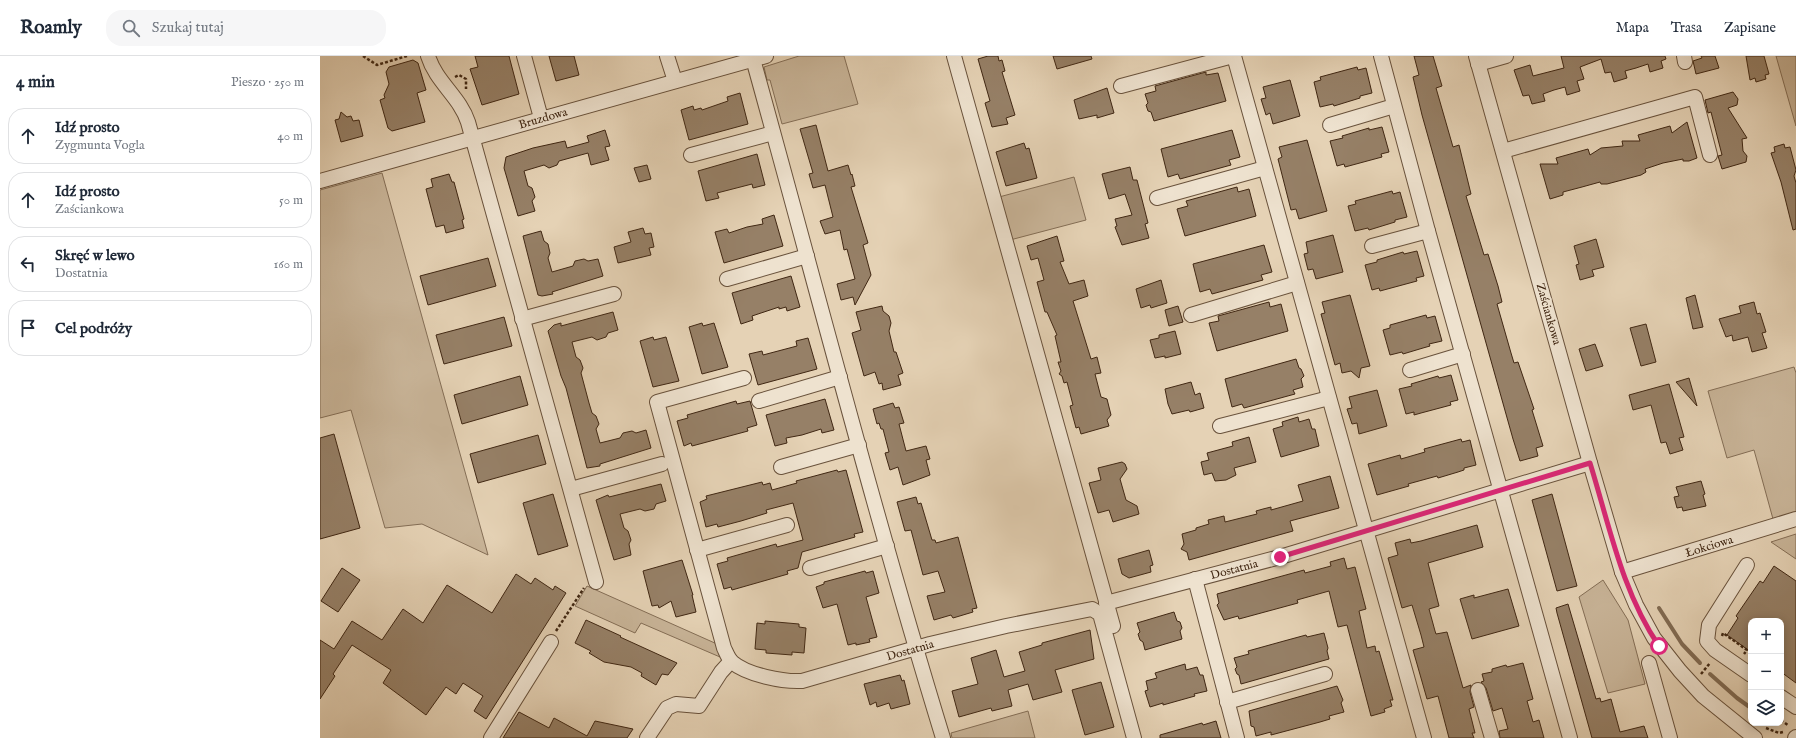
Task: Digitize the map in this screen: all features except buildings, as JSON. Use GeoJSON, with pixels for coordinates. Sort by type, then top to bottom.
{"type":"FeatureCollection","features":[{"type":"Feature","properties":{"kind":"street"},"geometry":{"type":"LineString","coordinates":[[428,56],[437,75],[461,105],[473,138],[595,579]]}},
{"type":"Feature","properties":{"kind":"street"},"geometry":{"type":"LineString","coordinates":[[524,56],[541,118]]}},
{"type":"Feature","properties":{"kind":"street"},"geometry":{"type":"LineString","coordinates":[[667,56],[675,81]]}},
{"type":"Feature","properties":{"kind":"street"},"geometry":{"type":"LineString","coordinates":[[954,56],[1144,738]]}},
{"type":"Feature","properties":{"kind":"street"},"geometry":{"type":"LineString","coordinates":[[1121,86],[1234,56],[1424,738]]}},
{"type":"Feature","properties":{"kind":"street"},"geometry":{"type":"LineString","coordinates":[[1381,56],[1428,231],[1570,738]]}},
{"type":"Feature","properties":{"kind":"street"},"geometry":{"type":"LineString","coordinates":[[1477,60],[1506,56]]}},
{"type":"Feature","properties":{"kind":"street"},"geometry":{"type":"LineString","coordinates":[[760,58],[759,82],[915,648],[943,738]]}},
{"type":"Feature","properties":{"kind":"street","name":"Bruzdowa"},"geometry":{"type":"LineString","coordinates":[[320,181],[760,58]]}},
{"type":"Feature","properties":{"kind":"street","name":"Zaściankowa"},"geometry":{"type":"LineString","coordinates":[[1477,60],[1622,572],[1636,605],[1659,646],[1703,696],[1755,738]]}},
{"type":"Feature","properties":{"kind":"street"},"geometry":{"type":"LineString","coordinates":[[1503,151],[1695,97],[1710,155]]}},
{"type":"Feature","properties":{"kind":"street"},"geometry":{"type":"LineString","coordinates":[[1330,125],[1394,106]]}},
{"type":"Feature","properties":{"kind":"street"},"geometry":{"type":"LineString","coordinates":[[691,155],[773,133]]}},
{"type":"Feature","properties":{"kind":"street"},"geometry":{"type":"LineString","coordinates":[[1157,198],[1265,168]]}},
{"type":"Feature","properties":{"kind":"street"},"geometry":{"type":"LineString","coordinates":[[1372,246],[1428,231]]}},
{"type":"Feature","properties":{"kind":"street"},"geometry":{"type":"LineString","coordinates":[[727,279],[807,256]]}},
{"type":"Feature","properties":{"kind":"street"},"geometry":{"type":"LineString","coordinates":[[1191,315],[1297,283]]}},
{"type":"Feature","properties":{"kind":"street"},"geometry":{"type":"LineString","coordinates":[[522,319],[614,294]]}},
{"type":"Feature","properties":{"kind":"street"},"geometry":{"type":"LineString","coordinates":[[1410,370],[1463,354]]}},
{"type":"Feature","properties":{"kind":"street"},"geometry":{"type":"LineString","coordinates":[[759,401],[840,377]]}},
{"type":"Feature","properties":{"kind":"street"},"geometry":{"type":"LineString","coordinates":[[646,738],[667,708],[676,704],[699,706],[721,672],[731,661],[724,648],[657,402],[744,378]]}},
{"type":"Feature","properties":{"kind":"street"},"geometry":{"type":"LineString","coordinates":[[1220,426],[1329,398]]}},
{"type":"Feature","properties":{"kind":"street"},"geometry":{"type":"LineString","coordinates":[[781,467],[859,445]]}},
{"type":"Feature","properties":{"kind":"street","name":"Dostatnia"},"geometry":{"type":"LineString","coordinates":[[1106,603],[1280,557],[1590,463]]}},
{"type":"Feature","properties":{"kind":"street"},"geometry":{"type":"LineString","coordinates":[[570,489],[662,464]]}},
{"type":"Feature","properties":{"kind":"street","name":"Łokciowa"},"geometry":{"type":"LineString","coordinates":[[1622,572],[1796,519]]}},
{"type":"Feature","properties":{"kind":"street"},"geometry":{"type":"LineString","coordinates":[[697,550],[787,525]]}},
{"type":"Feature","properties":{"kind":"street"},"geometry":{"type":"LineString","coordinates":[[810,568],[887,546]]}},
{"type":"Feature","properties":{"kind":"street"},"geometry":{"type":"LineString","coordinates":[[1747,565],[1709,625],[1707,640],[1715,650],[1748,674]]}},
{"type":"Feature","properties":{"kind":"street"},"geometry":{"type":"LineString","coordinates":[[1195,579],[1237,738]]}},
{"type":"Feature","properties":{"kind":"street","name":"Dostatnia"},"geometry":{"type":"LineString","coordinates":[[731,661],[759,674],[781,681],[802,681],[915,648],[1006,626],[1092,609],[1100,614],[1134,738]]}},
{"type":"Feature","properties":{"kind":"street"},"geometry":{"type":"LineString","coordinates":[[491,738],[551,642]]}},
{"type":"Feature","properties":{"kind":"street"},"geometry":{"type":"LineString","coordinates":[[1649,663],[1670,738]]}},
{"type":"Feature","properties":{"kind":"street"},"geometry":{"type":"LineString","coordinates":[[1227,702],[1325,674]]}},
{"type":"Feature","properties":{"kind":"street"},"geometry":{"type":"LineString","coordinates":[[1478,690],[1492,738]]}},
{"type":"Feature","properties":{"kind":"street"},"geometry":{"type":"LineString","coordinates":[[1784,699],[1796,707]]}},
{"type":"Feature","properties":{"kind":"path"},"geometry":{"type":"LineString","coordinates":[[363,56],[377,64],[407,56]]}},
{"type":"Feature","properties":{"kind":"path"},"geometry":{"type":"LineString","coordinates":[[551,642],[552,637],[580,593],[595,579]]}},
{"type":"Feature","properties":{"kind":"path"},"geometry":{"type":"LineString","coordinates":[[1700,674],[1713,657]]}},
{"type":"Feature","properties":{"kind":"path"},"geometry":{"type":"LineString","coordinates":[[1695,669],[1705,679]]}},
{"type":"Feature","properties":{"kind":"path"},"geometry":{"type":"LineString","coordinates":[[1784,723],[1793,732]]}},
{"type":"Feature","properties":{"kind":"path"},"geometry":{"type":"LineString","coordinates":[[1764,726],[1768,730],[1779,733],[1787,731],[1793,732]]}},
{"type":"Feature","properties":{"kind":"shaded area"},"geometry":{"type":"Polygon","coordinates":[[[799,56],[844,56],[858,104],[782,124],[770,80],[767,80],[764,67],[799,56]]]}},
{"type":"Feature","properties":{"kind":"shaded area"},"geometry":{"type":"Polygon","coordinates":[[[1776,56],[1796,56],[1796,126],[1776,56]]]}},
{"type":"Feature","properties":{"kind":"shaded area"},"geometry":{"type":"Polygon","coordinates":[[[382,173],[488,555],[422,524],[385,528],[351,410],[320,418],[320,190],[382,173]]]}},
{"type":"Feature","properties":{"kind":"shaded area"},"geometry":{"type":"Polygon","coordinates":[[[1074,177],[1086,220],[1010,240],[999,197],[1074,177]]]}},
{"type":"Feature","properties":{"kind":"shaded area"},"geometry":{"type":"Polygon","coordinates":[[[1794,367],[1796,373],[1796,512],[1773,519],[1754,450],[1727,458],[1708,391],[1794,367]]]}},
{"type":"Feature","properties":{"kind":"shaded area"},"geometry":{"type":"Polygon","coordinates":[[[1796,534],[1796,559],[1771,542],[1796,534]]]}},
{"type":"Feature","properties":{"kind":"shaded area"},"geometry":{"type":"Polygon","coordinates":[[[1603,580],[1628,620],[1645,684],[1608,693],[1579,597],[1603,580]]]}},
{"type":"Feature","properties":{"kind":"shaded area"},"geometry":{"type":"Polygon","coordinates":[[[587,586],[717,644],[720,657],[641,623],[635,633],[575,606],[587,586]]]}},
{"type":"Feature","properties":{"kind":"shaded area"},"geometry":{"type":"Polygon","coordinates":[[[1028,711],[1035,738],[952,738],[951,733],[1028,711]]]}},
{"type":"Feature","properties":{"kind":"waterway"},"geometry":{"type":"LineString","coordinates":[[1659,608],[1682,644],[1700,663]]}},
{"type":"Feature","properties":{"kind":"waterway"},"geometry":{"type":"LineString","coordinates":[[1710,674],[1748,706]]}},
{"type":"Feature","properties":{"kind":"route"},"geometry":{"type":"LineString","coordinates":[[1280,557],[1374,527],[1590,463],[1622,572],[1636,605],[1659,646]]}}]}
